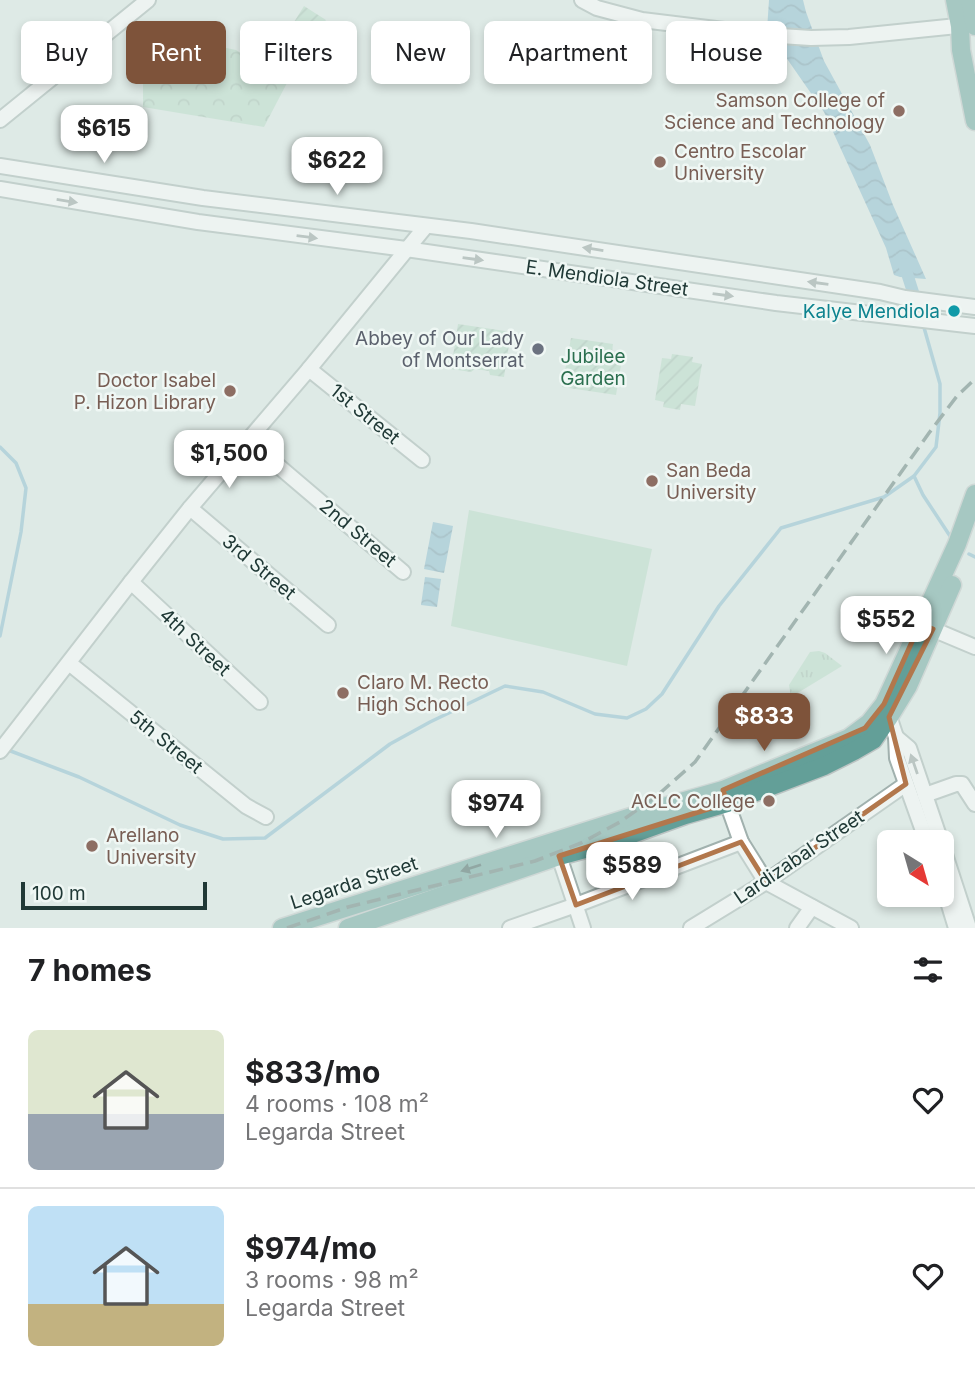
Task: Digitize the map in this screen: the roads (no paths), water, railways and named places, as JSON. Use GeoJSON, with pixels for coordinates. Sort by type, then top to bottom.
{"type":"FeatureCollection","features":[{"type":"Feature","properties":{"kind":"main road"},"geometry":{"type":"LineString","coordinates":[[955,0],[971,25]]}},
{"type":"Feature","properties":{"kind":"main road"},"geometry":{"type":"LineString","coordinates":[[970,0],[971,25],[961,50],[975,121]]}},
{"type":"Feature","properties":{"kind":"main road","name":"Legarda Street"},"geometry":{"type":"LineString","coordinates":[[282,928],[647,812],[725,797],[824,766],[854,751],[877,736],[887,710],[908,686],[975,494]]}},
{"type":"Feature","properties":{"kind":"main road","name":"Legarda Street"},"geometry":{"type":"LineString","coordinates":[[927,627],[975,530]]}},
{"type":"Feature","properties":{"kind":"main road","name":"Legarda Street"},"geometry":{"type":"LineString","coordinates":[[348,928],[559,856],[607,843],[685,815],[725,797]]}},
{"type":"Feature","properties":{"kind":"street"},"geometry":{"type":"LineString","coordinates":[[0,120],[148,0]]}},
{"type":"Feature","properties":{"kind":"street"},"geometry":{"type":"LineString","coordinates":[[582,0],[597,8],[642,20],[765,35],[849,37],[971,25]]}},
{"type":"Feature","properties":{"kind":"street","name":"E. Mendiola Street"},"geometry":{"type":"LineString","coordinates":[[0,166],[203,198],[498,235],[975,307]]}},
{"type":"Feature","properties":{"kind":"street","name":"E. Mendiola Street"},"geometry":{"type":"LineString","coordinates":[[0,190],[198,222],[406,249],[776,303],[975,326]]}},
{"type":"Feature","properties":{"kind":"street"},"geometry":{"type":"LineString","coordinates":[[198,222],[203,198]]}},
{"type":"Feature","properties":{"kind":"street"},"geometry":{"type":"LineString","coordinates":[[240,227],[244,203]]}},
{"type":"Feature","properties":{"kind":"street"},"geometry":{"type":"LineString","coordinates":[[0,751],[190,508],[249,441],[426,226]]}},
{"type":"Feature","properties":{"kind":"street","name":"1st Street"},"geometry":{"type":"LineString","coordinates":[[309,369],[422,460]]}},
{"type":"Feature","properties":{"kind":"street","name":"2nd Street"},"geometry":{"type":"LineString","coordinates":[[249,441],[403,572]]}},
{"type":"Feature","properties":{"kind":"street","name":"3rd Street"},"geometry":{"type":"LineString","coordinates":[[190,508],[328,625]]}},
{"type":"Feature","properties":{"kind":"street","name":"4th Street"},"geometry":{"type":"LineString","coordinates":[[131,582],[260,702]]}},
{"type":"Feature","properties":{"kind":"street"},"geometry":{"type":"LineString","coordinates":[[927,627],[975,646]]}},
{"type":"Feature","properties":{"kind":"street","name":"5th Street"},"geometry":{"type":"LineString","coordinates":[[69,663],[246,806],[266,817]]}},
{"type":"Feature","properties":{"kind":"street"},"geometry":{"type":"LineString","coordinates":[[887,710],[896,737],[897,758],[923,830]]}},
{"type":"Feature","properties":{"kind":"street"},"geometry":{"type":"LineString","coordinates":[[896,737],[909,748],[936,830]]}},
{"type":"Feature","properties":{"kind":"street","name":"Lardizabal Street"},"geometry":{"type":"LineString","coordinates":[[691,928],[766,882],[906,784]]}},
{"type":"Feature","properties":{"kind":"street"},"geometry":{"type":"LineString","coordinates":[[925,795],[962,784],[975,804]]}},
{"type":"Feature","properties":{"kind":"street"},"geometry":{"type":"LineString","coordinates":[[725,797],[741,842],[766,882],[851,928]]}},
{"type":"Feature","properties":{"kind":"street"},"geometry":{"type":"LineString","coordinates":[[510,928],[741,842]]}},
{"type":"Feature","properties":{"kind":"street"},"geometry":{"type":"LineString","coordinates":[[607,843],[623,886]]}},
{"type":"Feature","properties":{"kind":"street"},"geometry":{"type":"LineString","coordinates":[[559,856],[583,928]]}},
{"type":"Feature","properties":{"kind":"street"},"geometry":{"type":"LineString","coordinates":[[954,883],[969,928]]}},
{"type":"Feature","properties":{"kind":"street"},"geometry":{"type":"LineString","coordinates":[[797,928],[812,907]]}},
{"type":"Feature","properties":{"kind":"street"},"geometry":{"type":"LineString","coordinates":[[950,907],[956,928]]}},
{"type":"Feature","properties":{"kind":"water"},"geometry":{"type":"Polygon","coordinates":[[[769,0],[803,0],[824,61],[870,145],[926,279],[894,275],[886,248],[824,112],[787,59],[787,21],[768,21],[769,0]]]}},
{"type":"Feature","properties":{"kind":"water"},"geometry":{"type":"Polygon","coordinates":[[[433,522],[453,526],[444,573],[424,569],[433,522]]]}},
{"type":"Feature","properties":{"kind":"water"},"geometry":{"type":"Polygon","coordinates":[[[425,577],[441,579],[437,607],[421,605],[425,577]]]}},
{"type":"Feature","properties":{"kind":"waterway"},"geometry":{"type":"LineString","coordinates":[[904,264],[920,314]]}},
{"type":"Feature","properties":{"kind":"waterway"},"geometry":{"type":"LineString","coordinates":[[8,750],[79,777],[180,825],[223,839],[265,838],[390,744],[505,686],[543,692],[595,714],[627,718],[646,709],[662,694],[719,606],[781,528],[884,497],[914,476],[936,447],[940,384],[923,324]]}},
{"type":"Feature","properties":{"kind":"waterway"},"geometry":{"type":"LineString","coordinates":[[0,447],[16,463],[26,488],[21,532],[0,636]]}},
{"type":"Feature","properties":{"kind":"waterway"},"geometry":{"type":"LineString","coordinates":[[914,476],[950,536]]}},
{"type":"Feature","properties":{"kind":"waterway"},"geometry":{"type":"LineString","coordinates":[[969,554],[975,557]]}},
{"type":"Feature","properties":{"kind":"railway"},"geometry":{"type":"LineString","coordinates":[[287,928],[348,907],[535,861],[581,843],[620,822],[659,794],[695,762],[929,433],[957,396],[975,379]]}},
{"type":"Feature","properties":{"kind":"place","name":"Samson College of Science and Technology"},"geometry":{"type":"Point","coordinates":[899,111]}},
{"type":"Feature","properties":{"kind":"place","name":"Centro Escolar University"},"geometry":{"type":"Point","coordinates":[660,162]}},
{"type":"Feature","properties":{"kind":"place","name":"Kalye Mendiola"},"geometry":{"type":"Point","coordinates":[954,311]}},
{"type":"Feature","properties":{"kind":"place","name":"Abbey of Our Lady of Montserrat"},"geometry":{"type":"Point","coordinates":[538,349]}},
{"type":"Feature","properties":{"kind":"place","name":"Doctor Isabel P. Hizon Library"},"geometry":{"type":"Point","coordinates":[230,391]}},
{"type":"Feature","properties":{"kind":"place","name":"San Beda University"},"geometry":{"type":"Point","coordinates":[652,481]}},
{"type":"Feature","properties":{"kind":"place","name":"Claro M. Recto High School"},"geometry":{"type":"Point","coordinates":[343,693]}},
{"type":"Feature","properties":{"kind":"place","name":"ACLC College"},"geometry":{"type":"Point","coordinates":[769,801]}},
{"type":"Feature","properties":{"kind":"place","name":"Arellano University"},"geometry":{"type":"Point","coordinates":[92,846]}},
{"type":"Feature","properties":{"kind":"park label","name":"Jubilee Garden"},"geometry":{"type":"Point","coordinates":[593,367]}}]}
